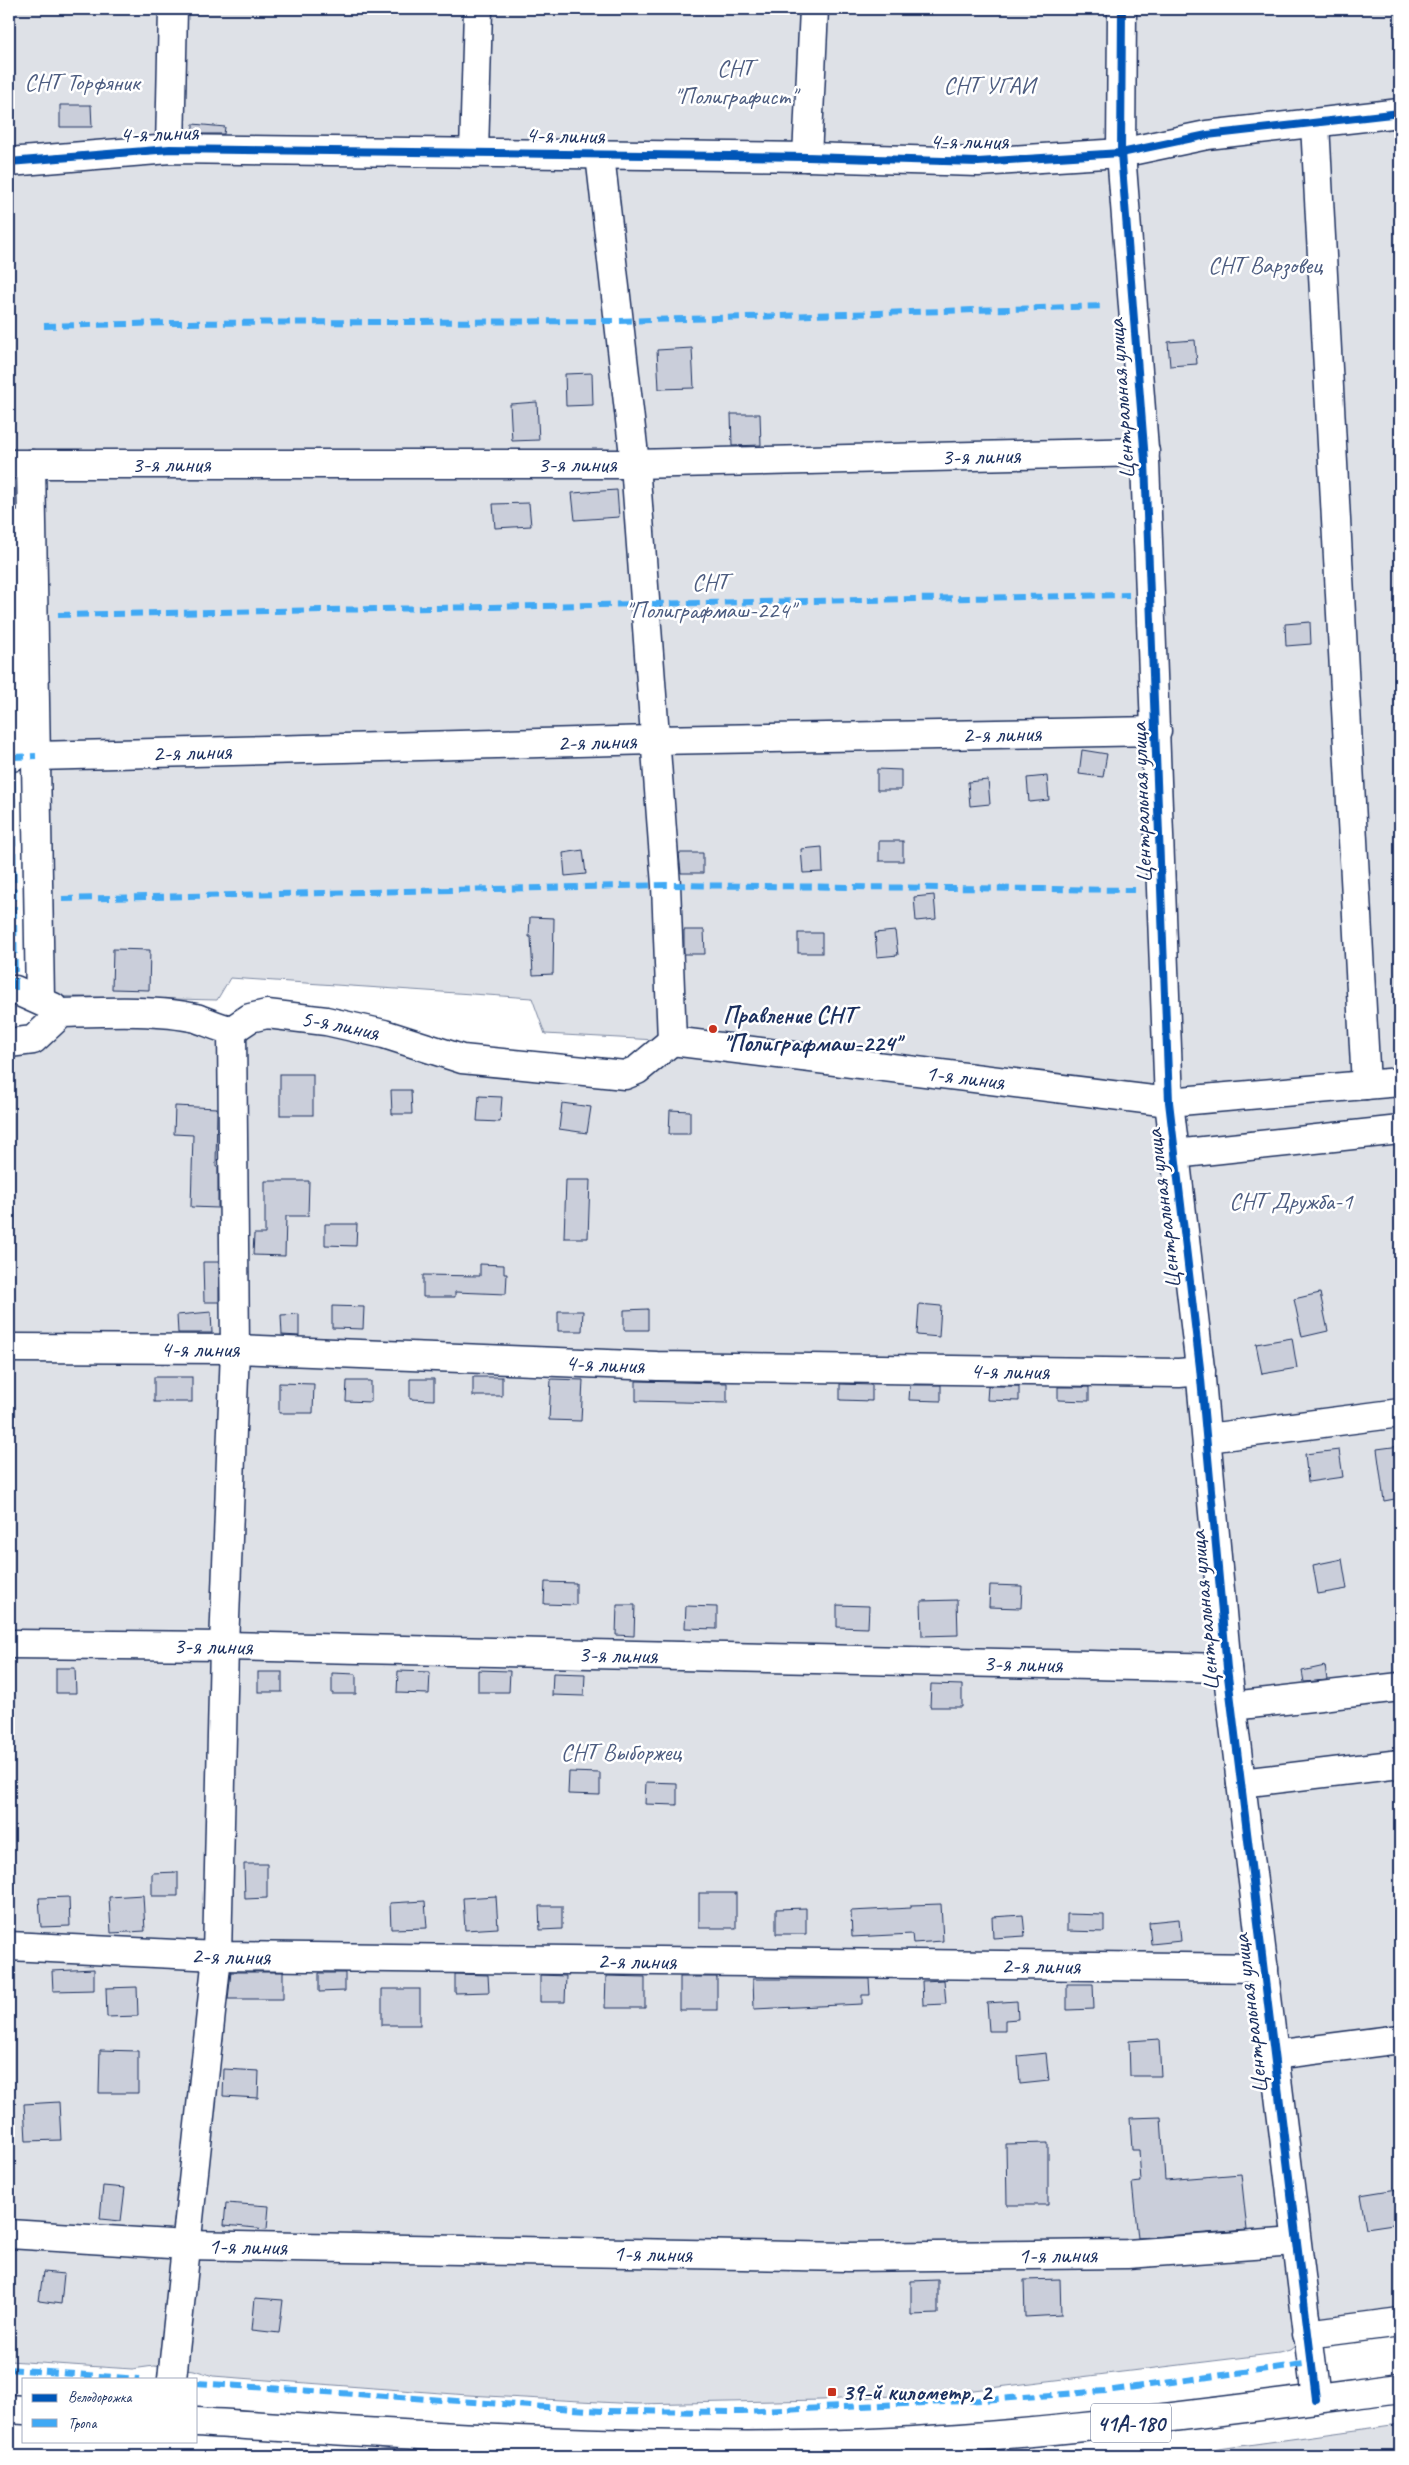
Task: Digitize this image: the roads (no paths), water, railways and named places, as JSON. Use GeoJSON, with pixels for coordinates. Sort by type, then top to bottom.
{"type":"FeatureCollection","features":[{"type":"Feature","properties":{"kind":"street"},"geometry":{"type":"LineString","coordinates":[[170,149],[173,9]]}},
{"type":"Feature","properties":{"kind":"street"},"geometry":{"type":"LineString","coordinates":[[474,153],[478,9]]}},
{"type":"Feature","properties":{"kind":"street"},"geometry":{"type":"LineString","coordinates":[[808,157],[814,9]]}},
{"type":"Feature","properties":{"kind":"street","name":"Центральная улица"},"geometry":{"type":"LineString","coordinates":[[1122,9],[1121,153],[1145,452],[1157,731],[1169,1102],[1208,1438],[1227,1668],[1316,2399]]}},
{"type":"Feature","properties":{"kind":"street","name":"4-я линия"},"geometry":{"type":"LineString","coordinates":[[9,162],[170,149],[808,157],[978,162],[1121,153],[1207,135],[1400,113]]}},
{"type":"Feature","properties":{"kind":"street"},"geometry":{"type":"LineString","coordinates":[[1315,124],[1366,1085]]}},
{"type":"Feature","properties":{"kind":"street"},"geometry":{"type":"LineString","coordinates":[[600,155],[635,464],[666,885],[672,1041]]}},
{"type":"Feature","properties":{"kind":"street","name":"3-я линия"},"geometry":{"type":"LineString","coordinates":[[20,464],[635,464],[1145,452]]}},
{"type":"Feature","properties":{"kind":"street"},"geometry":{"type":"LineString","coordinates":[[9,1043],[33,1040],[51,1006],[24,757],[20,464]]}},
{"type":"Feature","properties":{"kind":"street"},"geometry":{"type":"LineString","coordinates":[[9,522],[10,717],[24,757]]}},
{"type":"Feature","properties":{"kind":"street","name":"2-я линия"},"geometry":{"type":"LineString","coordinates":[[24,757],[654,740],[1157,731]]}},
{"type":"Feature","properties":{"kind":"street"},"geometry":{"type":"LineString","coordinates":[[12,990],[51,1006],[169,1015],[197,1019],[218,1028],[232,1030],[235,1349],[224,1646],[217,1956],[172,2378]]}},
{"type":"Feature","properties":{"kind":"street","name":"5-я линия"},"geometry":{"type":"LineString","coordinates":[[232,1030],[250,1018],[267,1014],[326,1021],[384,1034],[462,1059],[625,1075],[637,1070],[672,1041]]}},
{"type":"Feature","properties":{"kind":"street","name":"1-я линия"},"geometry":{"type":"LineString","coordinates":[[672,1041],[1169,1102],[1400,1082]]}},
{"type":"Feature","properties":{"kind":"street"},"geometry":{"type":"LineString","coordinates":[[1175,1154],[1400,1130]]}},
{"type":"Feature","properties":{"kind":"street","name":"4-я линия"},"geometry":{"type":"LineString","coordinates":[[9,1348],[235,1349],[657,1366],[1179,1373],[1201,1371]]}},
{"type":"Feature","properties":{"kind":"street"},"geometry":{"type":"LineString","coordinates":[[1208,1438],[1400,1413]]}},
{"type":"Feature","properties":{"kind":"street","name":"3-я линия"},"geometry":{"type":"LineString","coordinates":[[9,1644],[224,1646],[1227,1668]]}},
{"type":"Feature","properties":{"kind":"street"},"geometry":{"type":"LineString","coordinates":[[1232,1706],[1400,1687]]}},
{"type":"Feature","properties":{"kind":"street"},"geometry":{"type":"LineString","coordinates":[[1241,1783],[1400,1764]]}},
{"type":"Feature","properties":{"kind":"street","name":"2-я линия"},"geometry":{"type":"LineString","coordinates":[[9,1946],[217,1956],[1264,1968]]}},
{"type":"Feature","properties":{"kind":"street"},"geometry":{"type":"LineString","coordinates":[[1274,2055],[1400,2039]]}},
{"type":"Feature","properties":{"kind":"street","name":"1-я линия"},"geometry":{"type":"LineString","coordinates":[[9,2234],[186,2245],[963,2257],[1126,2254],[1296,2242]]}},
{"type":"Feature","properties":{"kind":"street"},"geometry":{"type":"LineString","coordinates":[[1307,2334],[1400,2322]]}},
{"type":"Feature","properties":{"kind":"street","name":"41А-180"},"geometry":{"type":"LineString","coordinates":[[198,2422],[521,2442],[660,2446],[805,2445],[944,2439],[1136,2423],[1400,2388]]}},
{"type":"Feature","properties":{"kind":"street"},"geometry":{"type":"LineString","coordinates":[[9,2409],[22,2410]]}},
{"type":"Feature","properties":{"kind":"place","name":"Правление СНТ \"Полиграфмаш-224\""},"geometry":{"type":"Point","coordinates":[713,1029]}},
{"type":"Feature","properties":{"kind":"place","name":"39-й километр, 2"},"geometry":{"type":"Point","coordinates":[832,2392]}},
{"type":"Feature","properties":{"kind":"park label","name":"СНТ Торфяник"},"geometry":{"type":"Point","coordinates":[82,82]}},
{"type":"Feature","properties":{"kind":"park label","name":"СНТ \"Полиграфист\""},"geometry":{"type":"Point","coordinates":[735,82]}},
{"type":"Feature","properties":{"kind":"park label","name":"СНТ УГАИ"},"geometry":{"type":"Point","coordinates":[989,85]}},
{"type":"Feature","properties":{"kind":"park label","name":"СНТ Варзовец"},"geometry":{"type":"Point","coordinates":[1265,265]}},
{"type":"Feature","properties":{"kind":"park label","name":"СНТ \"Полиграфмаш-224\""},"geometry":{"type":"Point","coordinates":[710,596]}},
{"type":"Feature","properties":{"kind":"park label","name":"СНТ Дружба-1"},"geometry":{"type":"Point","coordinates":[1291,1201]}},
{"type":"Feature","properties":{"kind":"park label","name":"СНТ Выборжец"},"geometry":{"type":"Point","coordinates":[621,1752]}}]}
